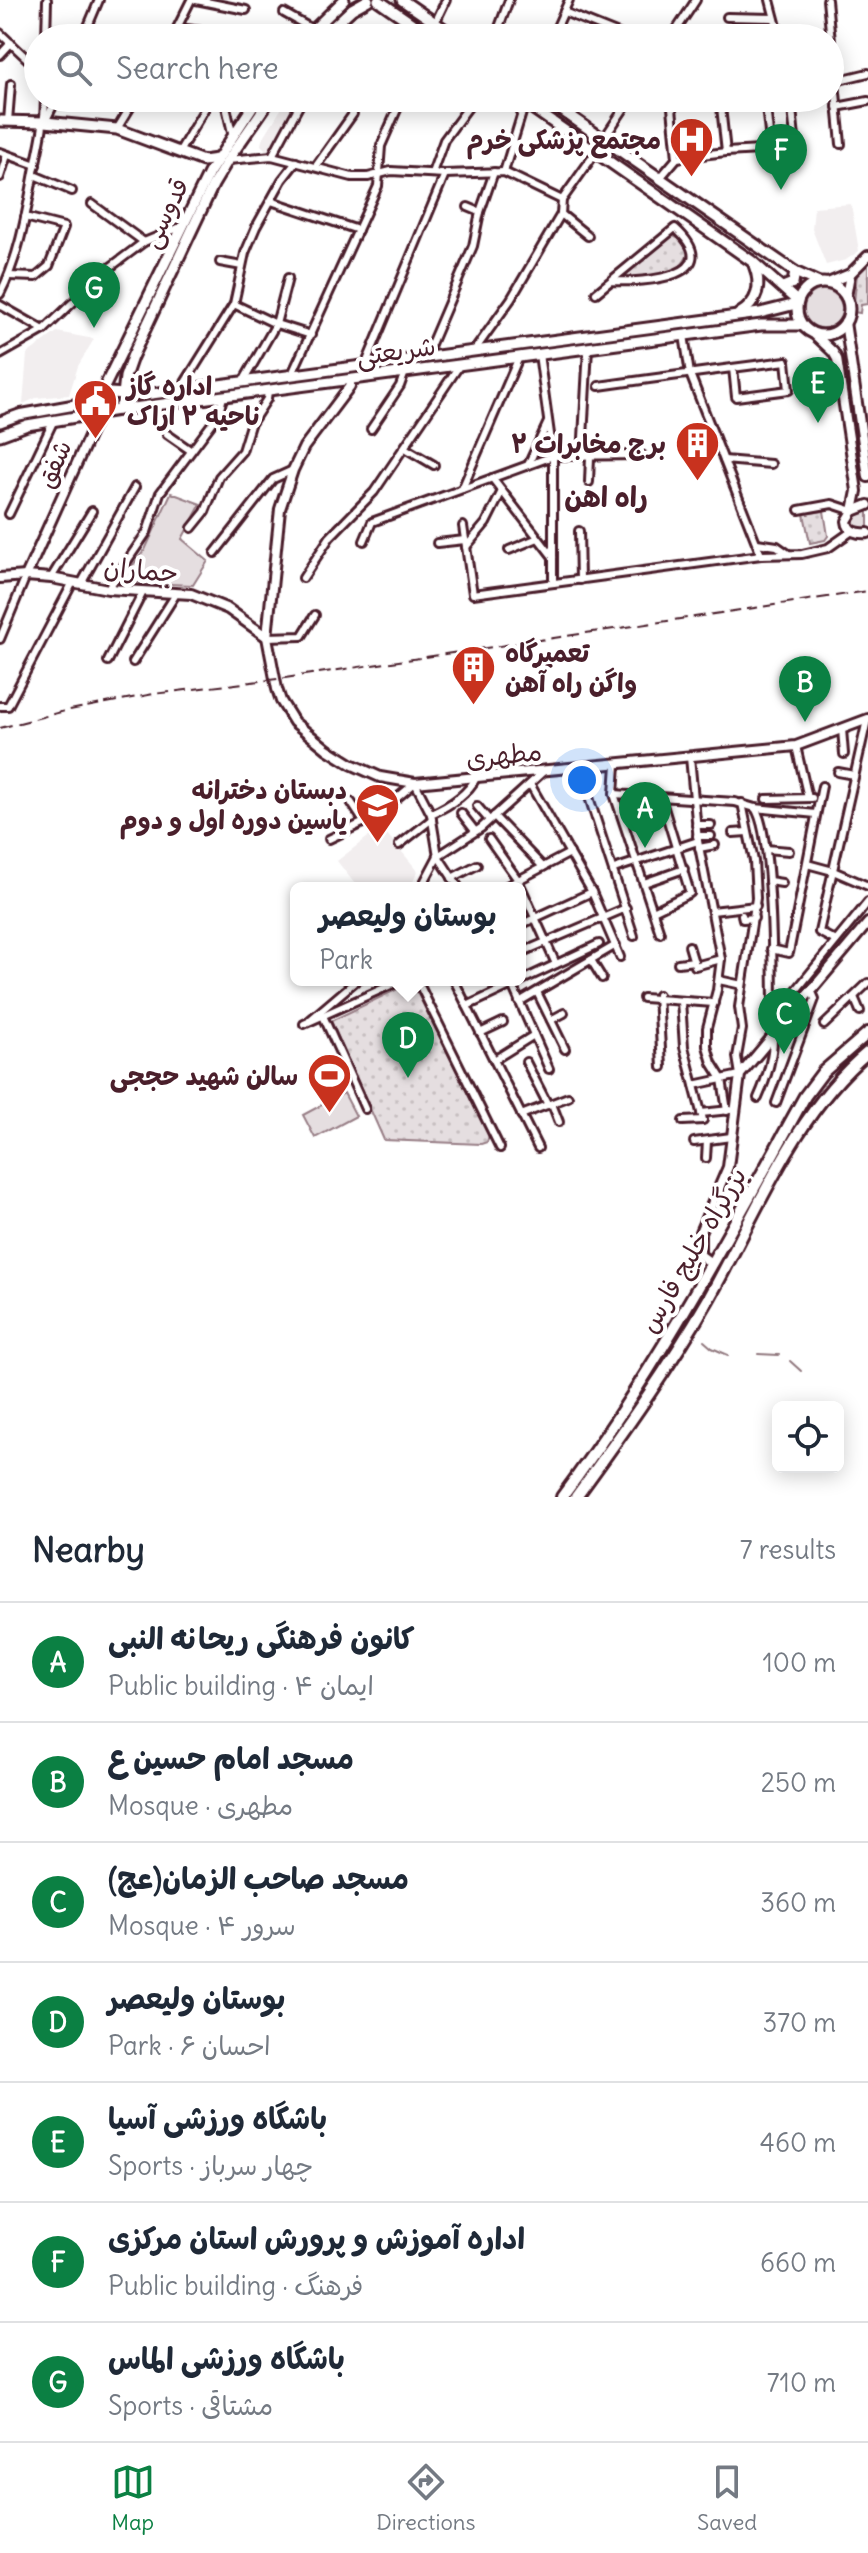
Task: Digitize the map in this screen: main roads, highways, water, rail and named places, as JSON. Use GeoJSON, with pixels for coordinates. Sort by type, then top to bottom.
{"type":"FeatureCollection","features":[{"type":"Feature","properties":{"kind":"highway","name":"بزرگراه خلیج فارس"},"geometry":{"type":"LineString","coordinates":[[562,1497],[645,1375],[805,1096],[823,1072],[868,1033]]}},
{"type":"Feature","properties":{"kind":"highway","name":"بزرگراه خلیج فارس"},"geometry":{"type":"LineString","coordinates":[[576,1497],[695,1322],[809,1118],[834,1083],[868,1052]]}},
{"type":"Feature","properties":{"kind":"main road"},"geometry":{"type":"LineString","coordinates":[[325,24],[344,0]]}},
{"type":"Feature","properties":{"kind":"main road"},"geometry":{"type":"LineString","coordinates":[[329,24],[353,4],[368,0]]}},
{"type":"Feature","properties":{"kind":"main road"},"geometry":{"type":"LineString","coordinates":[[378,0],[412,24]]}},
{"type":"Feature","properties":{"kind":"main road"},"geometry":{"type":"LineString","coordinates":[[402,0],[436,24]]}},
{"type":"Feature","properties":{"kind":"main road","name":"قدوسی"},"geometry":{"type":"LineString","coordinates":[[118,410],[122,404],[125,377],[233,137],[249,112]]}},
{"type":"Feature","properties":{"kind":"main road","name":"قدوسی"},"geometry":{"type":"LineString","coordinates":[[100,396],[209,173],[260,112]]}},
{"type":"Feature","properties":{"kind":"main road"},"geometry":{"type":"LineString","coordinates":[[539,112],[753,262],[797,302]]}},
{"type":"Feature","properties":{"kind":"main road"},"geometry":{"type":"LineString","coordinates":[[564,112],[795,272],[835,286],[846,297],[849,314],[833,334],[815,335],[801,325],[796,311],[797,302],[805,290],[824,283]]}},
{"type":"Feature","properties":{"kind":"main road"},"geometry":{"type":"LineString","coordinates":[[4,121],[117,129],[203,161],[223,160]]}},
{"type":"Feature","properties":{"kind":"main road"},"geometry":{"type":"LineString","coordinates":[[203,161],[209,173]]}},
{"type":"Feature","properties":{"kind":"main road"},"geometry":{"type":"LineString","coordinates":[[734,317],[745,310],[757,292],[757,273],[753,262]]}},
{"type":"Feature","properties":{"kind":"main road"},"geometry":{"type":"LineString","coordinates":[[783,287],[793,283],[795,272]]}},
{"type":"Feature","properties":{"kind":"main road","name":"شریعتی"},"geometry":{"type":"LineString","coordinates":[[0,422],[28,413],[86,403],[109,393],[144,395],[242,383],[734,317],[797,302]]}},
{"type":"Feature","properties":{"kind":"main road"},"geometry":{"type":"LineString","coordinates":[[760,313],[766,318],[761,325]]}},
{"type":"Feature","properties":{"kind":"main road","name":"شریعتی"},"geometry":{"type":"LineString","coordinates":[[0,435],[27,425],[118,410],[761,325],[801,325]]}},
{"type":"Feature","properties":{"kind":"main road"},"geometry":{"type":"LineString","coordinates":[[112,373],[119,379],[125,377]]}},
{"type":"Feature","properties":{"kind":"main road"},"geometry":{"type":"LineString","coordinates":[[144,395],[140,401],[145,407]]}},
{"type":"Feature","properties":{"kind":"waterway"},"geometry":{"type":"LineString","coordinates":[[704,1341],[728,1355]]}},
{"type":"Feature","properties":{"kind":"waterway"},"geometry":{"type":"LineString","coordinates":[[758,1354],[779,1355]]}},
{"type":"Feature","properties":{"kind":"waterway"},"geometry":{"type":"LineString","coordinates":[[790,1361],[801,1371]]}},
{"type":"Feature","properties":{"kind":"railway"},"geometry":{"type":"LineString","coordinates":[[0,728],[65,711],[153,694],[285,678],[868,591]]}},
{"type":"Feature","properties":{"kind":"place","name":"مجتمع پزشکی خرم"},"geometry":{"type":"Point","coordinates":[692,179]}},
{"type":"Feature","properties":{"kind":"place","name":"اداره آموزش و پرورش استان مرکزی"},"geometry":{"type":"Point","coordinates":[781,190]}},
{"type":"Feature","properties":{"kind":"place","name":"باشگاه ورزشی الماس"},"geometry":{"type":"Point","coordinates":[94,328]}},
{"type":"Feature","properties":{"kind":"place","name":"باشگاه ورزشی آسیا"},"geometry":{"type":"Point","coordinates":[818,423]}},
{"type":"Feature","properties":{"kind":"place","name":"اداره گاز ناحیه ۲ اراک"},"geometry":{"type":"Point","coordinates":[96,440]}},
{"type":"Feature","properties":{"kind":"place","name":"برج مخابرات ۲"},"geometry":{"type":"Point","coordinates":[697,483]}},
{"type":"Feature","properties":{"kind":"place","name":"تعمیرگاه واگن راه آهن"},"geometry":{"type":"Point","coordinates":[474,707]}},
{"type":"Feature","properties":{"kind":"place","name":"مسجد امام حسین ع"},"geometry":{"type":"Point","coordinates":[805,722]}},
{"type":"Feature","properties":{"kind":"place","name":"دبستان دخترانه یاسین دوره اول و دوم"},"geometry":{"type":"Point","coordinates":[378,844]}},
{"type":"Feature","properties":{"kind":"place","name":"کانون فرهنگی ریحانه النبی"},"geometry":{"type":"Point","coordinates":[645,848]}},
{"type":"Feature","properties":{"kind":"place","name":"مسجد صاحب الزمان(عج)"},"geometry":{"type":"Point","coordinates":[784,1054]}},
{"type":"Feature","properties":{"kind":"place","name":"بوستان ولیعصر"},"geometry":{"type":"Point","coordinates":[408,1078]}},
{"type":"Feature","properties":{"kind":"place","name":"سالن شهید حججی"},"geometry":{"type":"Point","coordinates":[329,1115]}},
{"type":"Feature","properties":{"kind":"district","name":"راه اهن"},"geometry":{"type":"Point","coordinates":[606,497]}}]}
